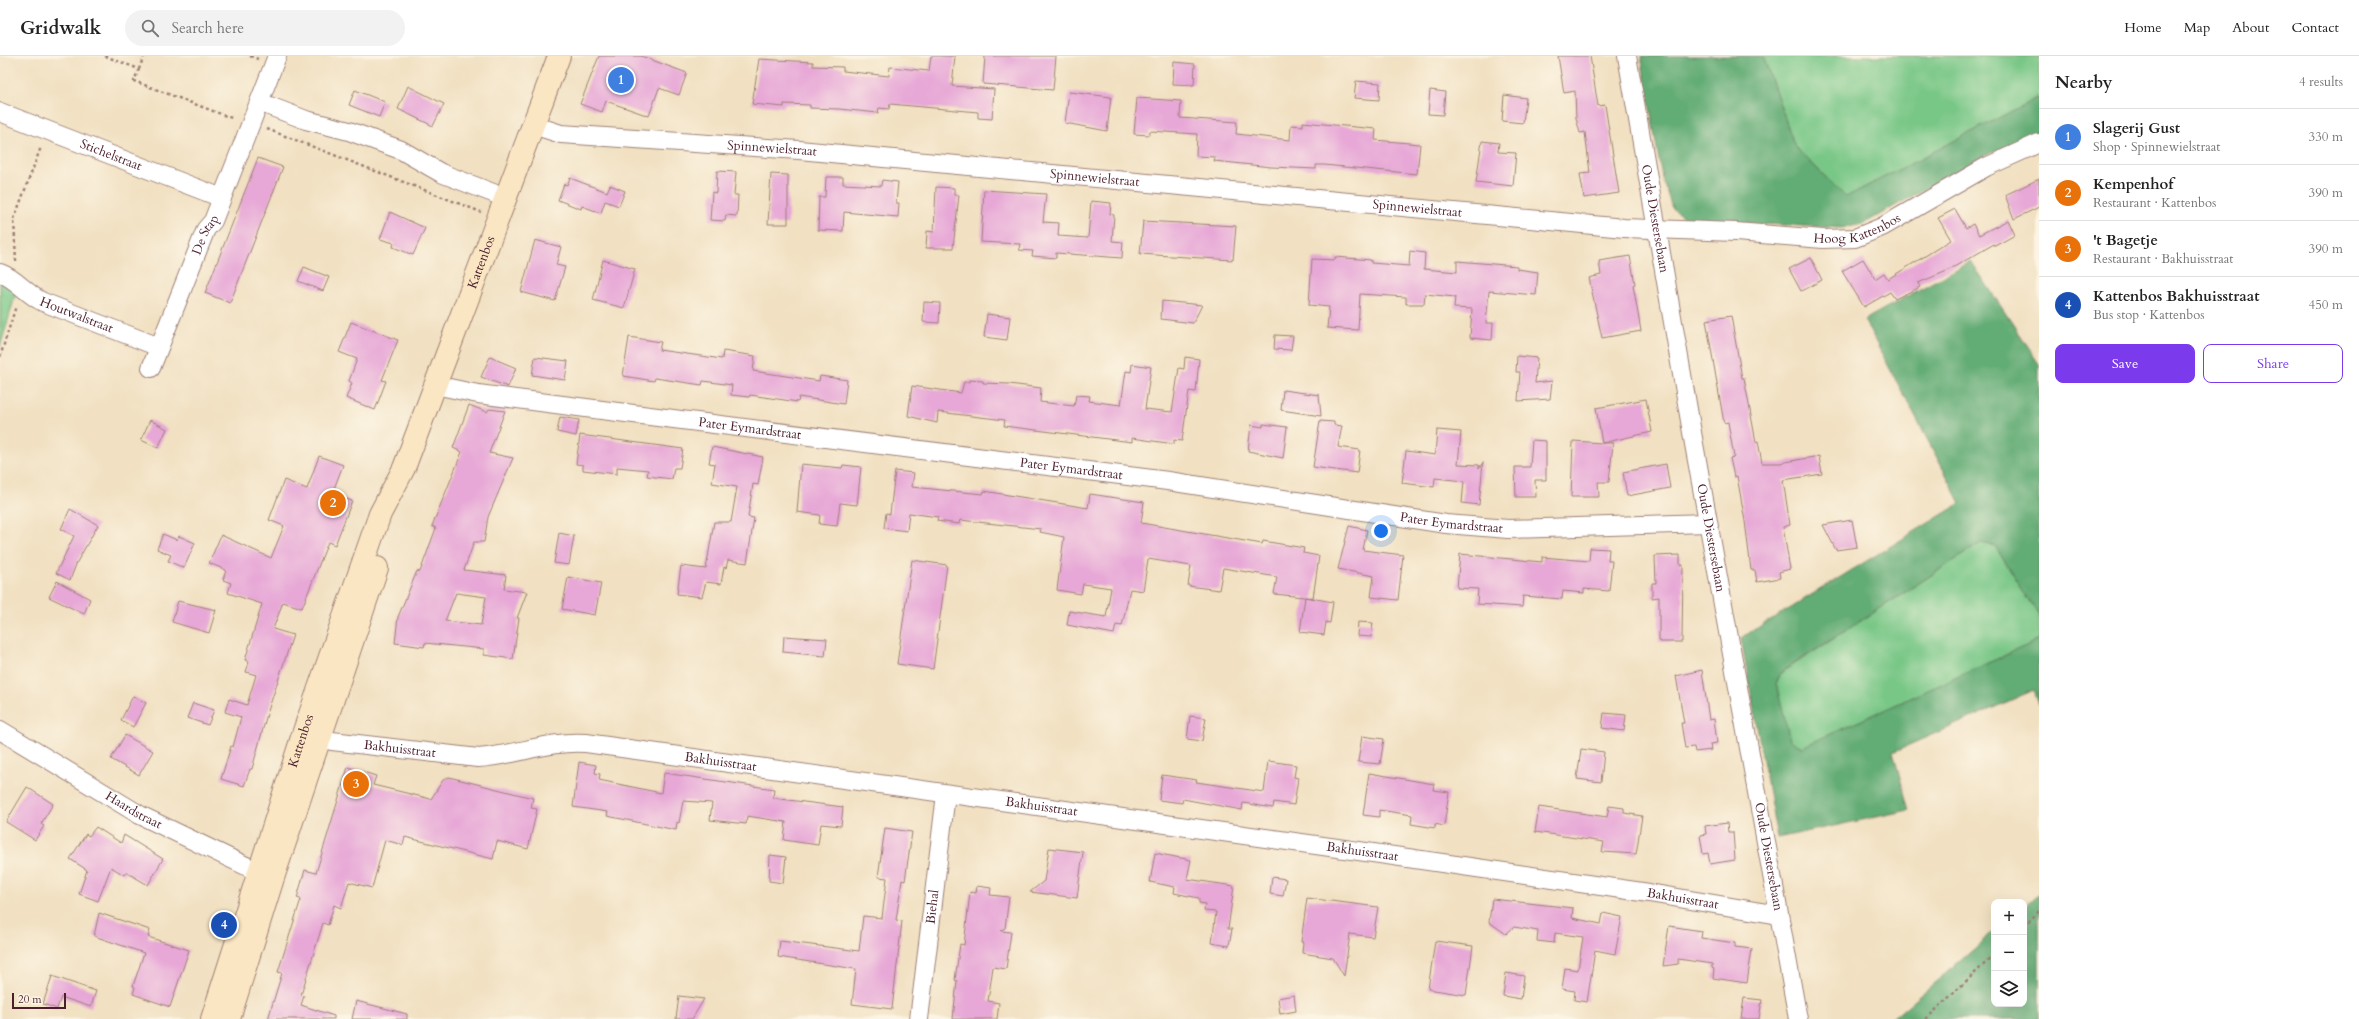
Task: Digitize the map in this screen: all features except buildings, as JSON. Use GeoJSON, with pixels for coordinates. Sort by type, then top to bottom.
{"type":"FeatureCollection","features":[{"type":"Feature","properties":{"kind":"main road","name":"Kattenbos"},"geometry":{"type":"LineString","coordinates":[[212,1019],[266,875],[312,736],[380,514],[404,468],[559,56]]}},
{"type":"Feature","properties":{"kind":"main road","name":"Kattenbos"},"geometry":{"type":"LineString","coordinates":[[229,1019],[266,875]]}},
{"type":"Feature","properties":{"kind":"street","name":"De Stap"},"geometry":{"type":"LineString","coordinates":[[151,368],[206,229],[213,221],[277,56]]}},
{"type":"Feature","properties":{"kind":"street","name":"Oude Diestersebaan"},"geometry":{"type":"LineString","coordinates":[[1627,56],[1708,523],[1798,1019]]}},
{"type":"Feature","properties":{"kind":"street"},"geometry":{"type":"LineString","coordinates":[[259,102],[306,120],[350,131],[401,150],[441,173],[506,198]]}},
{"type":"Feature","properties":{"kind":"street","name":"Stichelstraat"},"geometry":{"type":"LineString","coordinates":[[0,112],[222,198]]}},
{"type":"Feature","properties":{"kind":"street","name":"Spinnewielstraat"},"geometry":{"type":"LineString","coordinates":[[533,125],[561,134],[799,150],[1656,229]]}},
{"type":"Feature","properties":{"kind":"street","name":"Hoog Kattenbos"},"geometry":{"type":"LineString","coordinates":[[1656,229],[1736,232],[1823,239],[1855,238],[1882,227],[1986,167],[2039,142]]}},
{"type":"Feature","properties":{"kind":"street","name":"Houtwalstraat"},"geometry":{"type":"LineString","coordinates":[[0,273],[19,284],[28,294],[43,302],[159,347]]}},
{"type":"Feature","properties":{"kind":"street","name":"Pater Eymardstraat"},"geometry":{"type":"LineString","coordinates":[[435,385],[478,394],[1168,481],[1446,524],[1508,529],[1708,523]]}},
{"type":"Feature","properties":{"kind":"street","name":"Haardstraat"},"geometry":{"type":"LineString","coordinates":[[0,730],[140,815],[266,875]]}},
{"type":"Feature","properties":{"kind":"street","name":"Bakhuisstraat"},"geometry":{"type":"LineString","coordinates":[[312,736],[478,758],[497,757],[566,742],[586,743],[1418,859],[1648,893],[1779,915]]}},
{"type":"Feature","properties":{"kind":"street","name":"Biehal"},"geometry":{"type":"LineString","coordinates":[[919,1019],[946,794]]}},
{"type":"Feature","properties":{"kind":"path"},"geometry":{"type":"LineString","coordinates":[[105,56],[139,69]]}},
{"type":"Feature","properties":{"kind":"path"},"geometry":{"type":"LineString","coordinates":[[144,56],[134,81],[250,125],[264,128],[498,219]]}},
{"type":"Feature","properties":{"kind":"path"},"geometry":{"type":"LineString","coordinates":[[0,357],[18,298],[19,284],[14,219],[48,130]]}},
{"type":"Feature","properties":{"kind":"path"},"geometry":{"type":"LineString","coordinates":[[2027,923],[2039,911]]}},
{"type":"Feature","properties":{"kind":"path"},"geometry":{"type":"LineString","coordinates":[[1926,1019],[1991,958]]}},
{"type":"Feature","properties":{"kind":"green space"},"geometry":{"type":"Polygon","coordinates":[[[1641,56],[1763,56],[1795,147],[1846,197],[2039,97],[2039,132],[1982,157],[1863,224],[1842,228],[1687,220],[1672,208],[1662,178],[1641,56]]]}},
{"type":"Feature","properties":{"kind":"green space"},"geometry":{"type":"Polygon","coordinates":[[[1763,56],[2039,56],[2039,97],[1846,197],[1795,147],[1763,56]]]}},
{"type":"Feature","properties":{"kind":"green space"},"geometry":{"type":"Polygon","coordinates":[[[1971,261],[2039,364],[2039,616],[1995,546],[1981,543],[1781,672],[1776,684],[1790,740],[1802,747],[2039,640],[2039,705],[2034,690],[1893,752],[1909,810],[1777,838],[1741,638],[1961,503],[1864,320],[1971,261]]]}},
{"type":"Feature","properties":{"kind":"green space"},"geometry":{"type":"Polygon","coordinates":[[[0,279],[15,292],[15,296],[0,348],[0,279]]]}},
{"type":"Feature","properties":{"kind":"green space"},"geometry":{"type":"Polygon","coordinates":[[[1981,543],[1995,546],[2039,616],[2039,640],[1802,747],[1790,741],[1776,684],[1781,673],[1981,543]]]}},
{"type":"Feature","properties":{"kind":"green space"},"geometry":{"type":"Polygon","coordinates":[[[2039,894],[2039,1019],[1892,1019],[1991,935],[1991,1007],[2027,1007],[2027,904],[2039,894]]]}},
{"type":"Feature","properties":{"kind":"place","name":"Slagerij Gust"},"geometry":{"type":"Point","coordinates":[621,80]}},
{"type":"Feature","properties":{"kind":"place","name":"Kempenhof"},"geometry":{"type":"Point","coordinates":[333,503]}},
{"type":"Feature","properties":{"kind":"place","name":"'t Bagetje"},"geometry":{"type":"Point","coordinates":[356,784]}},
{"type":"Feature","properties":{"kind":"place","name":"Kattenbos Bakhuisstraat"},"geometry":{"type":"Point","coordinates":[224,925]}}]}
